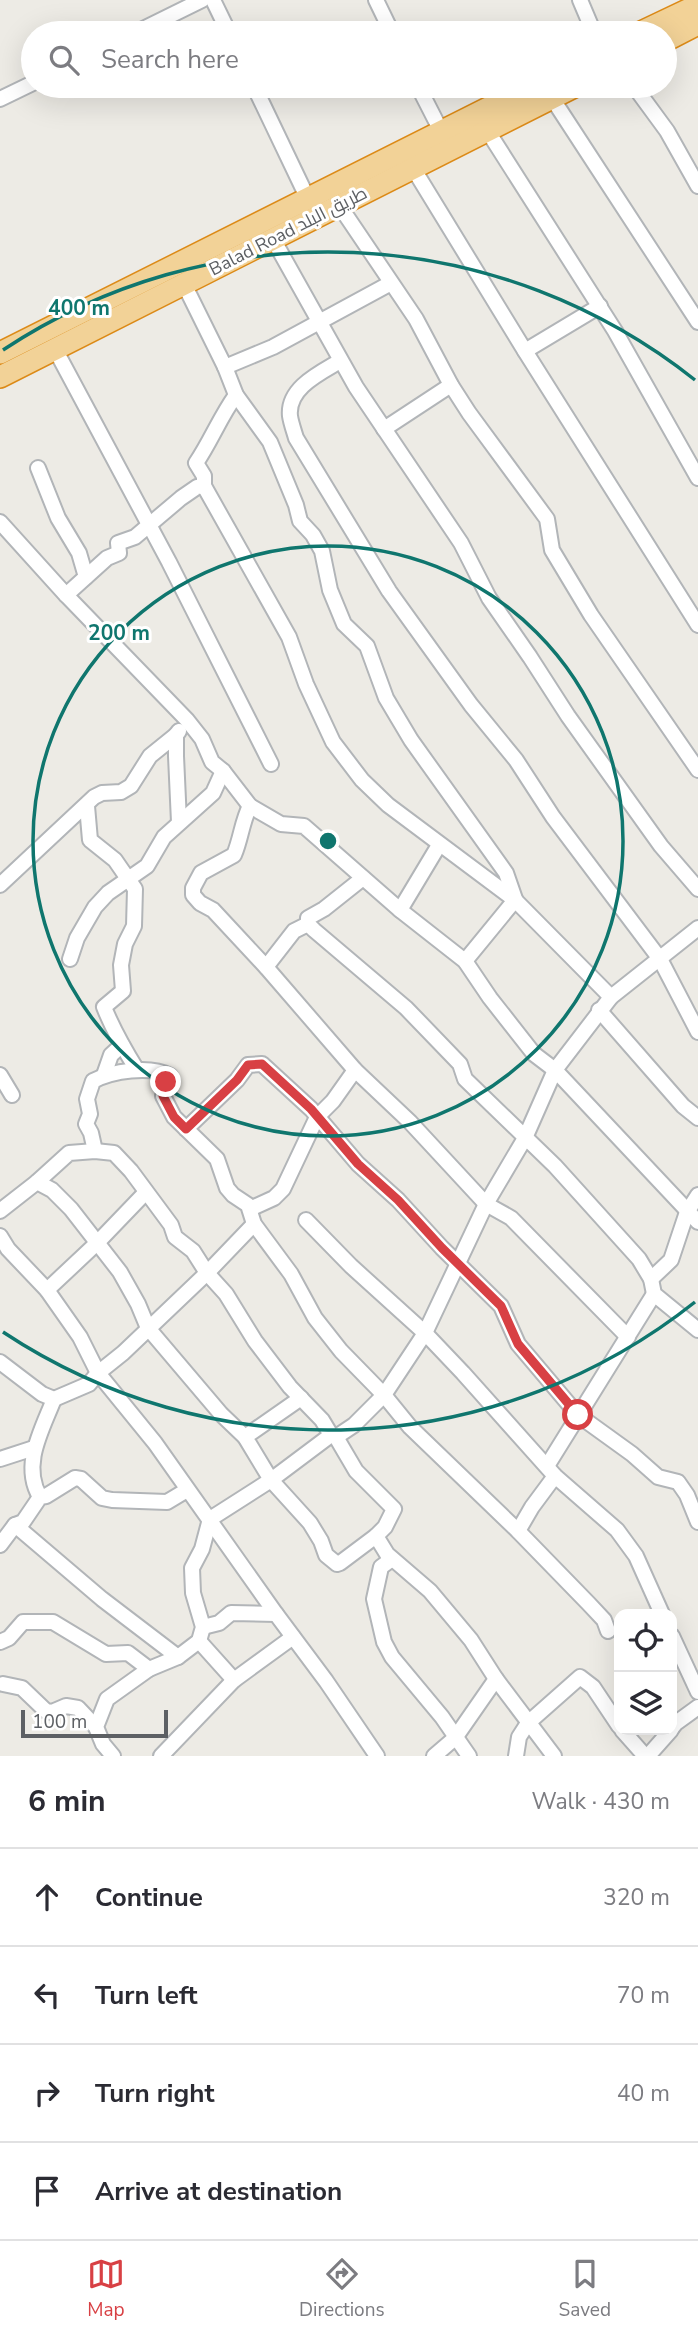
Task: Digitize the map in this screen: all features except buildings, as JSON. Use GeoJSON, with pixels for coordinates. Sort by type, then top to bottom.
{"type":"FeatureCollection","features":[{"type":"Feature","properties":{"kind":"highway"},"geometry":{"type":"LineString","coordinates":[[664,21],[698,5]]}},
{"type":"Feature","properties":{"kind":"highway"},"geometry":{"type":"LineString","coordinates":[[677,35],[698,24]]}},
{"type":"Feature","properties":{"kind":"highway","name":"Balad Road طريق البلد"},"geometry":{"type":"LineString","coordinates":[[0,353],[508,98]]}},
{"type":"Feature","properties":{"kind":"highway","name":"Balad Road طريق البلد"},"geometry":{"type":"LineString","coordinates":[[0,377],[552,98]]}},
{"type":"Feature","properties":{"kind":"street"},"geometry":{"type":"LineString","coordinates":[[159,21],[202,0]]}},
{"type":"Feature","properties":{"kind":"street"},"geometry":{"type":"LineString","coordinates":[[213,0],[223,21]]}},
{"type":"Feature","properties":{"kind":"street"},"geometry":{"type":"LineString","coordinates":[[376,0],[386,21]]}},
{"type":"Feature","properties":{"kind":"street"},"geometry":{"type":"LineString","coordinates":[[580,0],[589,21]]}},
{"type":"Feature","properties":{"kind":"street"},"geometry":{"type":"LineString","coordinates":[[0,99],[21,89]]}},
{"type":"Feature","properties":{"kind":"street"},"geometry":{"type":"LineString","coordinates":[[260,98],[307,199]]}},
{"type":"Feature","properties":{"kind":"street"},"geometry":{"type":"LineString","coordinates":[[424,98],[441,131]]}},
{"type":"Feature","properties":{"kind":"street"},"geometry":{"type":"LineString","coordinates":[[552,98],[698,322]]}},
{"type":"Feature","properties":{"kind":"street"},"geometry":{"type":"LineString","coordinates":[[643,98],[667,131],[698,186]]}},
{"type":"Feature","properties":{"kind":"street"},"geometry":{"type":"LineString","coordinates":[[487,131],[600,306],[698,478]]}},
{"type":"Feature","properties":{"kind":"street"},"geometry":{"type":"LineString","coordinates":[[414,168],[525,351],[698,625]]}},
{"type":"Feature","properties":{"kind":"street"},"geometry":{"type":"LineString","coordinates":[[340,205],[416,318],[451,385],[547,519],[552,550],[577,594],[698,770]]}},
{"type":"Feature","properties":{"kind":"street"},"geometry":{"type":"LineString","coordinates":[[273,239],[340,361],[461,543],[489,598],[568,716],[661,846],[698,889]]}},
{"type":"Feature","properties":{"kind":"street"},"geometry":{"type":"LineString","coordinates":[[225,367],[273,347],[391,283]]}},
{"type":"Feature","properties":{"kind":"street"},"geometry":{"type":"LineString","coordinates":[[184,284],[225,367],[236,396],[270,442],[300,521],[313,535],[322,551],[330,590],[344,624],[367,646],[386,698],[411,740],[506,873],[515,900]]}},
{"type":"Feature","properties":{"kind":"street"},"geometry":{"type":"LineString","coordinates":[[525,351],[600,306]]}},
{"type":"Feature","properties":{"kind":"street"},"geometry":{"type":"LineString","coordinates":[[55,349],[250,719],[271,764]]}},
{"type":"Feature","properties":{"kind":"street"},"geometry":{"type":"LineString","coordinates":[[340,361],[310,379],[295,394],[289,414],[296,438],[320,482],[396,602],[471,705],[516,760],[554,817],[660,959],[698,1032]]}},
{"type":"Feature","properties":{"kind":"street"},"geometry":{"type":"LineString","coordinates":[[384,429],[451,385]]}},
{"type":"Feature","properties":{"kind":"street"},"geometry":{"type":"LineString","coordinates":[[236,396],[224,413],[214,437],[195,463],[204,476],[204,486],[289,637],[306,684],[333,742],[362,780],[388,805],[515,900],[611,997]]}},
{"type":"Feature","properties":{"kind":"street"},"geometry":{"type":"LineString","coordinates":[[38,468],[58,518],[79,553],[86,577]]}},
{"type":"Feature","properties":{"kind":"street"},"geometry":{"type":"LineString","coordinates":[[66,595],[107,558],[119,553],[118,543],[135,537],[181,498],[197,487],[204,486]]}},
{"type":"Feature","properties":{"kind":"street"},"geometry":{"type":"LineString","coordinates":[[0,522],[66,595],[187,720],[202,739],[212,762],[223,771],[250,806],[281,824],[304,826],[400,910],[466,961],[490,998],[534,1055],[555,1070],[693,1217]]}},
{"type":"Feature","properties":{"kind":"street"},"geometry":{"type":"LineString","coordinates":[[0,885],[98,794],[121,792],[131,786],[150,756],[176,735],[187,720]]}},
{"type":"Feature","properties":{"kind":"street"},"geometry":{"type":"LineString","coordinates":[[176,735],[179,822]]}},
{"type":"Feature","properties":{"kind":"street"},"geometry":{"type":"LineString","coordinates":[[70,959],[77,938],[95,907],[108,893],[147,866],[164,837],[213,793],[223,771]]}},
{"type":"Feature","properties":{"kind":"street"},"geometry":{"type":"LineString","coordinates":[[87,806],[90,840],[115,860],[135,889],[134,926],[125,944],[121,965],[123,991],[104,1007],[110,1024],[120,1036],[122,1045],[137,1070]]}},
{"type":"Feature","properties":{"kind":"street"},"geometry":{"type":"LineString","coordinates":[[250,806],[244,817],[242,834],[234,855],[201,873],[193,888],[193,895],[200,903],[214,910],[355,1070],[410,1122],[486,1203],[511,1218],[628,1337]]}},
{"type":"Feature","properties":{"kind":"street"},"geometry":{"type":"LineString","coordinates":[[400,910],[439,845]]}},
{"type":"Feature","properties":{"kind":"street"},"geometry":{"type":"LineString","coordinates":[[308,925],[308,918],[324,909],[363,878]]}},
{"type":"Feature","properties":{"kind":"street"},"geometry":{"type":"LineString","coordinates":[[466,961],[515,900]]}},
{"type":"Feature","properties":{"kind":"street"},"geometry":{"type":"LineString","coordinates":[[266,967],[294,931],[308,925]]}},
{"type":"Feature","properties":{"kind":"street"},"geometry":{"type":"LineString","coordinates":[[308,925],[407,1008],[460,1064],[465,1079],[555,1166],[639,1259],[651,1279],[654,1294],[698,1330]]}},
{"type":"Feature","properties":{"kind":"street"},"geometry":{"type":"LineString","coordinates":[[234,1680],[201,1634],[193,1593],[192,1568],[202,1549],[210,1519],[333,1436],[354,1425],[384,1395],[425,1333],[486,1203],[525,1138],[555,1070],[611,997],[696,932]]}},
{"type":"Feature","properties":{"kind":"street"},"geometry":{"type":"LineString","coordinates":[[599,1010],[683,1106],[698,1118]]}},
{"type":"Feature","properties":{"kind":"street"},"geometry":{"type":"LineString","coordinates":[[104,1076],[111,1055],[122,1045]]}},
{"type":"Feature","properties":{"kind":"street"},"geometry":{"type":"LineString","coordinates":[[186,1129],[237,1080],[248,1065],[262,1064],[501,1306],[518,1344],[578,1415],[632,1454],[658,1477],[678,1482],[687,1495],[698,1522]]}},
{"type":"Feature","properties":{"kind":"street"},"geometry":{"type":"LineString","coordinates":[[95,1151],[86,1124],[90,1114],[87,1098],[93,1081],[104,1076],[137,1070],[170,1076],[163,1096],[174,1117],[217,1159],[227,1188],[248,1205],[252,1216],[327,1335],[384,1395],[410,1427],[589,1604],[604,1620],[608,1631]]}},
{"type":"Feature","properties":{"kind":"street"},"geometry":{"type":"LineString","coordinates":[[40,1497],[32,1484],[34,1448],[54,1399],[89,1384],[97,1373],[207,1273],[252,1216],[283,1189],[317,1117],[355,1070]]}},
{"type":"Feature","properties":{"kind":"street"},"geometry":{"type":"LineString","coordinates":[[0,1076],[12,1095]]}},
{"type":"Feature","properties":{"kind":"street"},"geometry":{"type":"LineString","coordinates":[[0,1212],[69,1153],[114,1153],[131,1171],[171,1225],[176,1237],[193,1251],[207,1273],[238,1310],[255,1341],[321,1420],[356,1471],[394,1509],[385,1527],[376,1536],[337,1563],[326,1555],[310,1523],[271,1480],[244,1437],[148,1328],[120,1272],[71,1209],[52,1190],[37,1182]]}},
{"type":"Feature","properties":{"kind":"street"},"geometry":{"type":"LineString","coordinates":[[47,1290],[146,1192]]}},
{"type":"Feature","properties":{"kind":"street"},"geometry":{"type":"LineString","coordinates":[[651,1279],[671,1260],[693,1217],[698,1195]]}},
{"type":"Feature","properties":{"kind":"street"},"geometry":{"type":"LineString","coordinates":[[306,1220],[351,1266],[425,1333],[551,1471],[617,1530],[636,1556],[660,1609]]}},
{"type":"Feature","properties":{"kind":"street"},"geometry":{"type":"LineString","coordinates":[[0,1236],[47,1290],[80,1338],[97,1373],[155,1443],[326,1681],[374,1754]]}},
{"type":"Feature","properties":{"kind":"street"},"geometry":{"type":"LineString","coordinates":[[518,1531],[578,1415],[654,1294]]}},
{"type":"Feature","properties":{"kind":"street"},"geometry":{"type":"LineString","coordinates":[[1,1366],[54,1399]]}},
{"type":"Feature","properties":{"kind":"street"},"geometry":{"type":"LineString","coordinates":[[244,1437],[301,1398]]}},
{"type":"Feature","properties":{"kind":"street"},"geometry":{"type":"LineString","coordinates":[[0,1459],[34,1448]]}},
{"type":"Feature","properties":{"kind":"street"},"geometry":{"type":"LineString","coordinates":[[0,1545],[15,1525],[23,1521],[40,1497],[75,1478],[81,1479],[102,1499],[167,1502],[187,1490]]}},
{"type":"Feature","properties":{"kind":"street"},"geometry":{"type":"LineString","coordinates":[[15,1525],[102,1599],[178,1657]]}},
{"type":"Feature","properties":{"kind":"street"},"geometry":{"type":"LineString","coordinates":[[376,1536],[392,1559],[430,1591],[471,1640],[496,1679],[555,1756]]}},
{"type":"Feature","properties":{"kind":"street"},"geometry":{"type":"LineString","coordinates":[[392,1559],[382,1567],[374,1599],[384,1642],[392,1657],[442,1717],[469,1756]]}},
{"type":"Feature","properties":{"kind":"street"},"geometry":{"type":"LineString","coordinates":[[96,1727],[107,1699],[149,1669],[178,1657],[201,1634],[231,1613],[276,1614]]}},
{"type":"Feature","properties":{"kind":"street"},"geometry":{"type":"LineString","coordinates":[[0,1642],[9,1638],[23,1622],[53,1622],[106,1654],[128,1653],[149,1669]]}},
{"type":"Feature","properties":{"kind":"street"},"geometry":{"type":"LineString","coordinates":[[161,1756],[234,1680],[293,1637]]}},
{"type":"Feature","properties":{"kind":"street"},"geometry":{"type":"LineString","coordinates":[[677,1647],[698,1692]]}},
{"type":"Feature","properties":{"kind":"street"},"geometry":{"type":"LineString","coordinates":[[516,1756],[519,1737],[528,1723],[580,1676],[593,1687],[614,1718]]}},
{"type":"Feature","properties":{"kind":"street"},"geometry":{"type":"LineString","coordinates":[[434,1756],[455,1738],[496,1679]]}},
{"type":"Feature","properties":{"kind":"street"},"geometry":{"type":"LineString","coordinates":[[1,1683],[22,1688],[46,1711],[52,1712],[66,1706],[78,1709],[96,1727],[103,1744],[113,1756]]}},
{"type":"Feature","properties":{"kind":"street"},"geometry":{"type":"LineString","coordinates":[[677,1722],[698,1707]]}},
{"type":"Feature","properties":{"kind":"street"},"geometry":{"type":"LineString","coordinates":[[627,1735],[646,1756],[665,1735]]}},
{"type":"Feature","properties":{"kind":"route"},"geometry":{"type":"LineString","coordinates":[[166,1082],[163,1096],[174,1117],[186,1129],[237,1080],[248,1065],[262,1064],[311,1109],[358,1164],[398,1200],[501,1306],[518,1344],[578,1415]]}}]}
